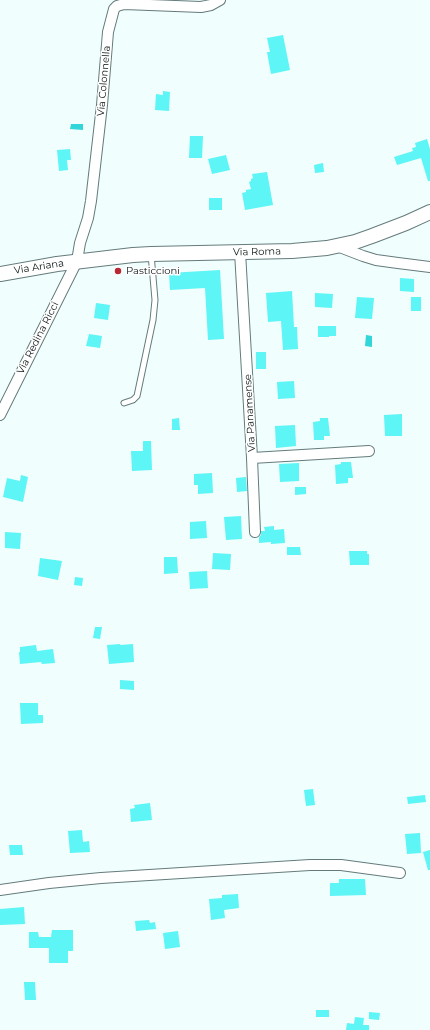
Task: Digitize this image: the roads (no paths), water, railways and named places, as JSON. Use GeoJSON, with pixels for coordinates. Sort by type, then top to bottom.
{"type":"FeatureCollection","features":[{"type":"Feature","properties":{"kind":"main road","name":"Via Roma"},"geometry":{"type":"LineString","coordinates":[[77,261],[151,254],[320,249],[355,242],[430,212]]}},
{"type":"Feature","properties":{"kind":"main road","name":"Via Ariana"},"geometry":{"type":"LineString","coordinates":[[0,274],[77,261]]}},
{"type":"Feature","properties":{"kind":"street","name":"Via Colonnella"},"geometry":{"type":"LineString","coordinates":[[77,261],[92,195],[108,38],[114,9],[117,6],[124,4],[201,7],[211,5],[220,0]]}},
{"type":"Feature","properties":{"kind":"street"},"geometry":{"type":"LineString","coordinates":[[337,246],[376,260],[430,267]]}},
{"type":"Feature","properties":{"kind":"street","name":"Via Panamense"},"geometry":{"type":"LineString","coordinates":[[240,252],[252,458],[369,450]]}},
{"type":"Feature","properties":{"kind":"street","name":"Via Redina Ricci"},"geometry":{"type":"LineString","coordinates":[[0,415],[77,261]]}},
{"type":"Feature","properties":{"kind":"street"},"geometry":{"type":"LineString","coordinates":[[252,458],[256,532]]}},
{"type":"Feature","properties":{"kind":"street"},"geometry":{"type":"LineString","coordinates":[[0,890],[81,880],[323,864],[400,873]]}},
{"type":"Feature","properties":{"kind":"lane"},"geometry":{"type":"LineString","coordinates":[[124,403],[136,398],[153,320],[155,300],[151,254]]}},
{"type":"Feature","properties":{"kind":"water"},"geometry":{"type":"Polygon","coordinates":[[[71,124],[83,124],[83,130],[70,129],[71,124]]]}},
{"type":"Feature","properties":{"kind":"water"},"geometry":{"type":"Polygon","coordinates":[[[366,335],[372,336],[372,347],[365,346],[366,335]]]}},
{"type":"Feature","properties":{"kind":"place","name":"Pasticcioni"},"geometry":{"type":"Point","coordinates":[118,271]}}]}
